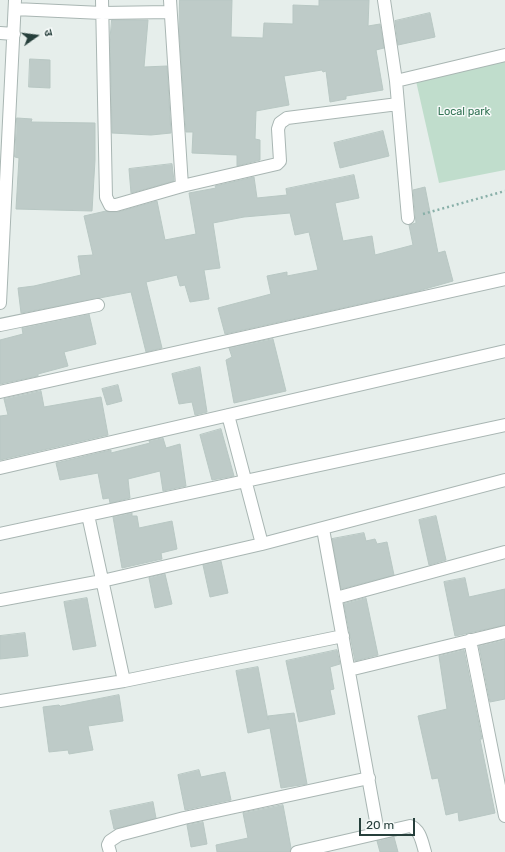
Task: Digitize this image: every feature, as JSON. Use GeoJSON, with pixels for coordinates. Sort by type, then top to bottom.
{"type":"FeatureCollection","features":[{"type":"Feature","properties":{"kind":"street"},"geometry":{"type":"LineString","coordinates":[[102,0],[107,200],[110,204],[116,205],[182,186],[277,164],[280,161],[278,129],[280,123],[287,118],[398,104]]}},
{"type":"Feature","properties":{"kind":"street"},"geometry":{"type":"LineString","coordinates":[[384,0],[396,81],[408,218]]}},
{"type":"Feature","properties":{"kind":"street"},"geometry":{"type":"LineString","coordinates":[[0,302],[5,97],[14,34],[15,4],[102,13],[170,6],[182,186]]}},
{"type":"Feature","properties":{"kind":"street"},"geometry":{"type":"LineString","coordinates":[[0,33],[14,34]]}},
{"type":"Feature","properties":{"kind":"street"},"geometry":{"type":"LineString","coordinates":[[396,81],[505,55]]}},
{"type":"Feature","properties":{"kind":"street"},"geometry":{"type":"LineString","coordinates":[[0,392],[505,279]]}},
{"type":"Feature","properties":{"kind":"street"},"geometry":{"type":"LineString","coordinates":[[0,325],[98,305]]}},
{"type":"Feature","properties":{"kind":"street"},"geometry":{"type":"LineString","coordinates":[[0,468],[505,350]]}},
{"type":"Feature","properties":{"kind":"street"},"geometry":{"type":"LineString","coordinates":[[228,415],[262,544]]}},
{"type":"Feature","properties":{"kind":"street"},"geometry":{"type":"LineString","coordinates":[[0,534],[505,425]]}},
{"type":"Feature","properties":{"kind":"street"},"geometry":{"type":"LineString","coordinates":[[0,600],[102,581],[262,544],[505,480]]}},
{"type":"Feature","properties":{"kind":"street"},"geometry":{"type":"LineString","coordinates":[[88,515],[124,681]]}},
{"type":"Feature","properties":{"kind":"street"},"geometry":{"type":"LineString","coordinates":[[323,529],[378,832]]}},
{"type":"Feature","properties":{"kind":"street"},"geometry":{"type":"LineString","coordinates":[[336,598],[505,552]]}},
{"type":"Feature","properties":{"kind":"street"},"geometry":{"type":"LineString","coordinates":[[349,670],[505,632]]}},
{"type":"Feature","properties":{"kind":"street"},"geometry":{"type":"LineString","coordinates":[[0,702],[124,681],[343,636]]}},
{"type":"Feature","properties":{"kind":"street"},"geometry":{"type":"LineString","coordinates":[[470,640],[505,816]]}},
{"type":"Feature","properties":{"kind":"street"},"geometry":{"type":"LineString","coordinates":[[110,852],[108,845],[110,841],[119,835],[184,818],[369,778]]}},
{"type":"Feature","properties":{"kind":"street"},"geometry":{"type":"LineString","coordinates":[[297,852],[350,846],[378,832],[410,826],[414,827],[419,833],[425,852]]}},
{"type":"Feature","properties":{"kind":"path"},"geometry":{"type":"LineString","coordinates":[[408,218],[505,191]]}},
{"type":"Feature","properties":{"kind":"green space","name":"Local park"},"geometry":{"type":"Polygon","coordinates":[[[505,60],[505,170],[439,183],[416,81],[505,60]]]}},
{"type":"Feature","properties":{"kind":"building"},"geometry":{"type":"Polygon","coordinates":[[[180,0],[232,0],[231,37],[263,38],[264,23],[293,24],[293,5],[319,6],[319,0],[369,0],[368,26],[380,24],[384,48],[376,50],[383,90],[346,96],[346,99],[330,102],[326,71],[323,72],[322,70],[284,76],[289,105],[256,111],[255,139],[260,140],[260,160],[237,166],[237,155],[192,153],[193,132],[186,132],[179,29],[180,0]]]}},
{"type":"Feature","properties":{"kind":"building"},"geometry":{"type":"Polygon","coordinates":[[[430,13],[435,37],[398,45],[395,21],[430,13]]]}},
{"type":"Feature","properties":{"kind":"building"},"geometry":{"type":"Polygon","coordinates":[[[112,20],[148,20],[144,67],[167,66],[171,133],[151,135],[112,133],[110,39],[112,20]]]}},
{"type":"Feature","properties":{"kind":"building"},"geometry":{"type":"Polygon","coordinates":[[[30,59],[50,60],[50,88],[29,87],[30,59]]]}},
{"type":"Feature","properties":{"kind":"building"},"geometry":{"type":"Polygon","coordinates":[[[17,118],[32,119],[31,122],[95,123],[95,160],[92,211],[16,209],[19,158],[15,157],[17,118]]]}},
{"type":"Feature","properties":{"kind":"building"},"geometry":{"type":"Polygon","coordinates":[[[383,131],[389,156],[340,168],[334,143],[383,131]]]}},
{"type":"Feature","properties":{"kind":"building"},"geometry":{"type":"Polygon","coordinates":[[[172,164],[174,181],[131,193],[129,169],[172,164]]]}},
{"type":"Feature","properties":{"kind":"building"},"geometry":{"type":"Polygon","coordinates":[[[354,175],[359,198],[335,203],[343,241],[372,236],[375,255],[413,245],[409,225],[416,223],[413,190],[425,187],[438,253],[445,251],[453,281],[418,291],[225,334],[218,308],[271,294],[267,276],[287,272],[287,276],[318,270],[309,232],[295,235],[290,213],[244,217],[213,223],[220,268],[204,270],[209,299],[190,302],[185,285],[180,286],[177,275],[146,282],[162,348],[146,352],[131,292],[21,313],[18,288],[34,286],[81,275],[78,256],[93,255],[84,216],[106,211],[118,212],[157,201],[165,240],[196,234],[189,193],[216,188],[215,186],[254,177],[257,198],[287,195],[286,189],[354,175]]]}},
{"type":"Feature","properties":{"kind":"building"},"geometry":{"type":"Polygon","coordinates":[[[89,314],[96,344],[64,352],[68,366],[38,374],[38,376],[0,384],[0,340],[23,334],[22,328],[89,314]]]}},
{"type":"Feature","properties":{"kind":"building"},"geometry":{"type":"Polygon","coordinates":[[[273,339],[286,391],[234,403],[226,360],[232,357],[229,348],[273,339]]]}},
{"type":"Feature","properties":{"kind":"building"},"geometry":{"type":"Polygon","coordinates":[[[200,367],[207,412],[195,415],[192,402],[179,404],[172,374],[200,367]]]}},
{"type":"Feature","properties":{"kind":"building"},"geometry":{"type":"Polygon","coordinates":[[[118,385],[122,401],[107,405],[102,389],[118,385]]]}},
{"type":"Feature","properties":{"kind":"building"},"geometry":{"type":"Polygon","coordinates":[[[41,391],[44,407],[101,397],[108,435],[0,460],[0,416],[8,415],[4,399],[41,391]]]}},
{"type":"Feature","properties":{"kind":"building"},"geometry":{"type":"Polygon","coordinates":[[[221,429],[234,476],[212,480],[200,435],[221,429]]]}},
{"type":"Feature","properties":{"kind":"building"},"geometry":{"type":"Polygon","coordinates":[[[163,438],[166,448],[180,444],[186,486],[163,491],[160,471],[128,479],[130,498],[110,503],[109,498],[103,499],[98,473],[60,480],[56,463],[111,450],[111,453],[150,443],[149,441],[163,438]]]}},
{"type":"Feature","properties":{"kind":"building"},"geometry":{"type":"Polygon","coordinates":[[[132,513],[132,516],[137,516],[139,528],[172,521],[177,549],[161,553],[162,559],[122,568],[113,517],[132,513]]]}},
{"type":"Feature","properties":{"kind":"building"},"geometry":{"type":"Polygon","coordinates":[[[436,516],[446,560],[429,565],[419,520],[436,516]]]}},
{"type":"Feature","properties":{"kind":"building"},"geometry":{"type":"Polygon","coordinates":[[[364,533],[366,541],[375,539],[377,544],[387,542],[394,575],[341,589],[332,539],[364,533]]]}},
{"type":"Feature","properties":{"kind":"building"},"geometry":{"type":"Polygon","coordinates":[[[221,561],[228,593],[210,597],[203,565],[221,561]]]}},
{"type":"Feature","properties":{"kind":"building"},"geometry":{"type":"Polygon","coordinates":[[[165,574],[172,604],[155,608],[149,578],[165,574]]]}},
{"type":"Feature","properties":{"kind":"building"},"geometry":{"type":"Polygon","coordinates":[[[465,578],[469,597],[505,589],[505,625],[455,636],[444,582],[465,578]]]}},
{"type":"Feature","properties":{"kind":"building"},"geometry":{"type":"Polygon","coordinates":[[[87,598],[96,646],[73,650],[64,602],[87,598]]]}},
{"type":"Feature","properties":{"kind":"building"},"geometry":{"type":"Polygon","coordinates":[[[366,598],[378,655],[355,661],[344,604],[366,598]]]}},
{"type":"Feature","properties":{"kind":"building"},"geometry":{"type":"Polygon","coordinates":[[[25,633],[28,656],[0,659],[0,636],[25,633]]]}},
{"type":"Feature","properties":{"kind":"building"},"geometry":{"type":"Polygon","coordinates":[[[505,640],[505,699],[490,702],[479,646],[505,640]]]}},
{"type":"Feature","properties":{"kind":"building"},"geometry":{"type":"Polygon","coordinates":[[[337,650],[340,664],[330,667],[334,689],[330,690],[335,714],[299,722],[286,661],[337,650]]]}},
{"type":"Feature","properties":{"kind":"building"},"geometry":{"type":"Polygon","coordinates":[[[464,650],[495,813],[459,821],[458,812],[446,815],[438,778],[432,779],[418,716],[447,709],[439,656],[464,650]]]}},
{"type":"Feature","properties":{"kind":"building"},"geometry":{"type":"Polygon","coordinates":[[[258,667],[268,720],[268,716],[294,713],[307,784],[281,788],[270,728],[248,733],[236,671],[258,667]]]}},
{"type":"Feature","properties":{"kind":"building"},"geometry":{"type":"Polygon","coordinates":[[[119,695],[123,721],[88,726],[93,750],[69,754],[68,750],[49,752],[43,707],[60,706],[119,695]]]}},
{"type":"Feature","properties":{"kind":"building"},"geometry":{"type":"Polygon","coordinates":[[[199,770],[201,777],[225,772],[231,800],[185,810],[178,775],[199,770]]]}},
{"type":"Feature","properties":{"kind":"building"},"geometry":{"type":"Polygon","coordinates":[[[153,802],[156,818],[114,829],[110,811],[153,802]]]}},
{"type":"Feature","properties":{"kind":"building"},"geometry":{"type":"Polygon","coordinates":[[[283,805],[291,848],[290,852],[217,852],[216,845],[248,838],[243,813],[283,805]]]}},
{"type":"Feature","properties":{"kind":"building"},"geometry":{"type":"Polygon","coordinates":[[[203,822],[207,844],[191,847],[187,825],[203,822]]]}},
{"type":"Feature","properties":{"kind":"building"},"geometry":{"type":"Polygon","coordinates":[[[394,837],[398,852],[380,852],[377,841],[394,837]]]}}]}
